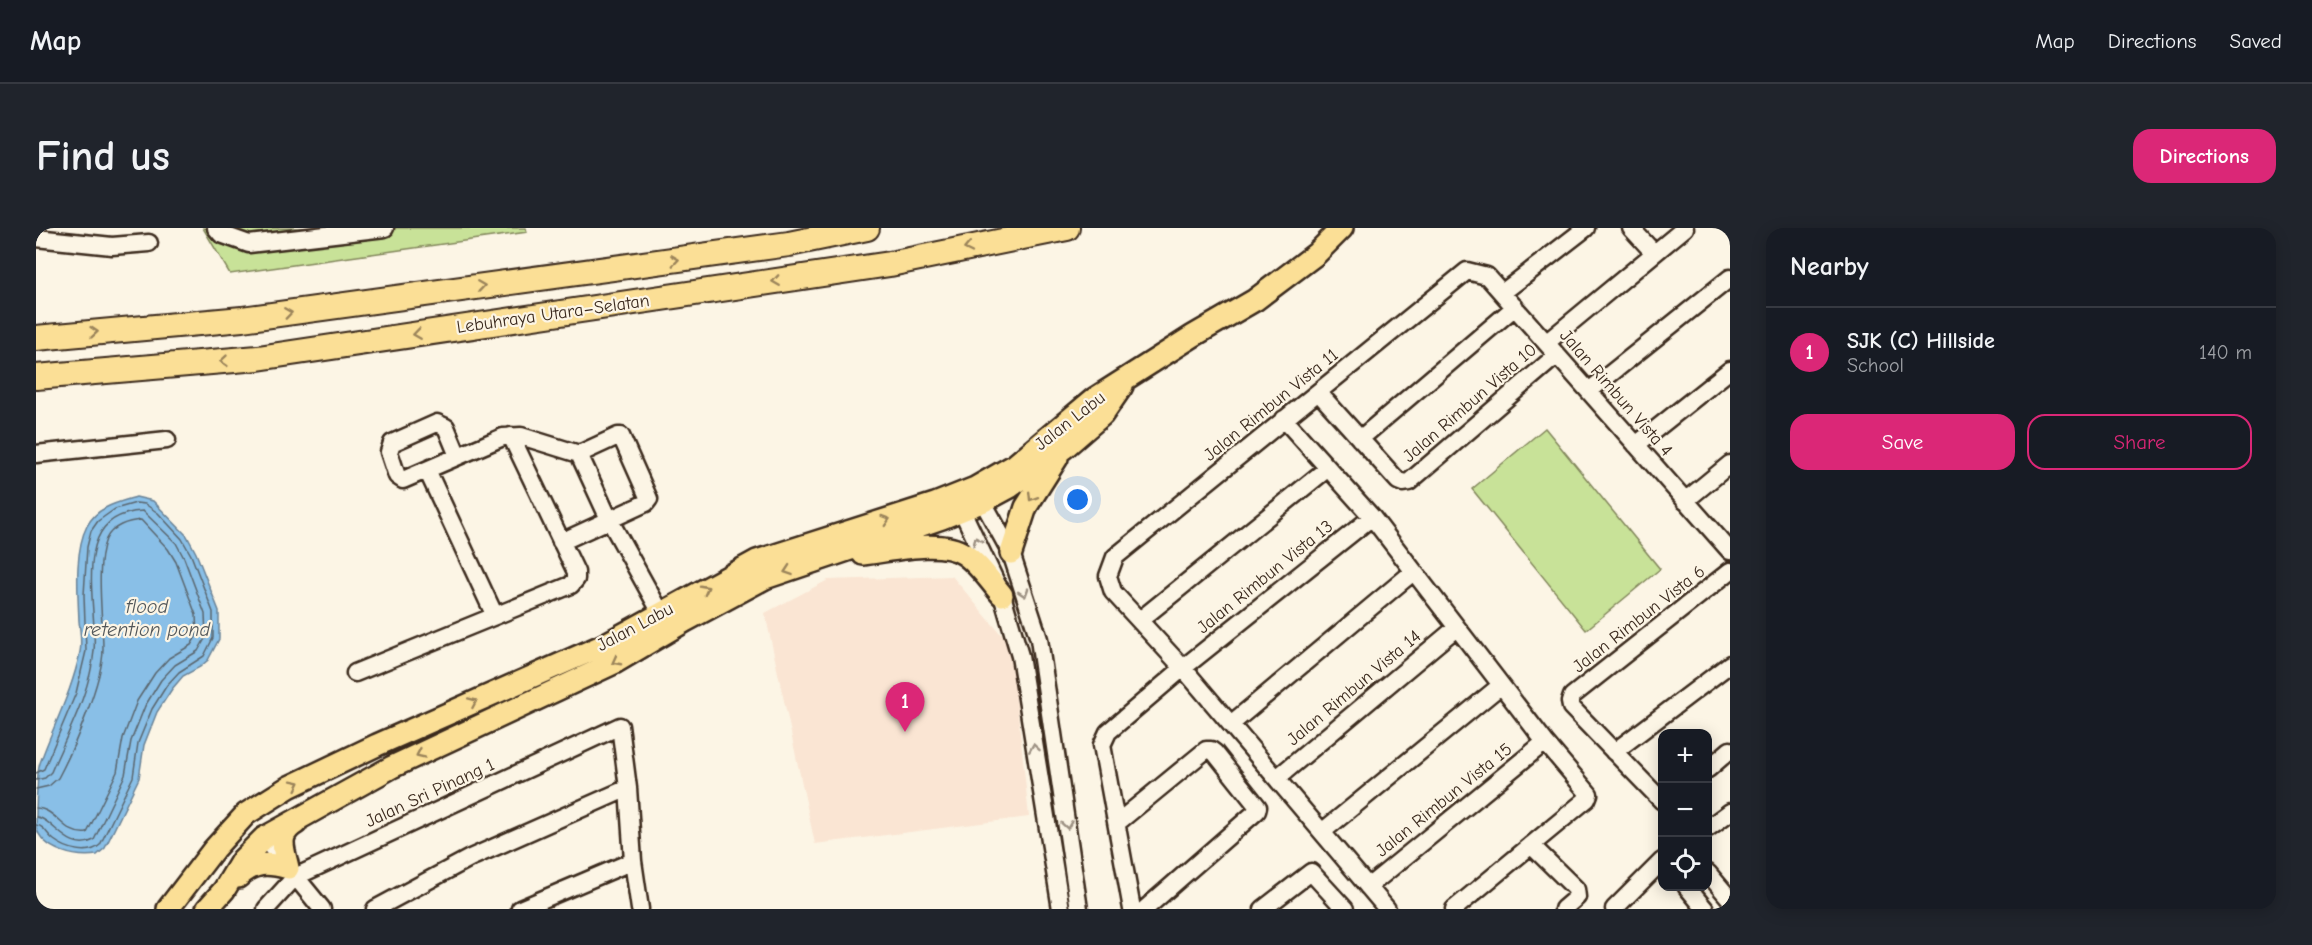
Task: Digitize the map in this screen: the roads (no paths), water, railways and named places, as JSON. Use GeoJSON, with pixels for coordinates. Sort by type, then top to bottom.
{"type":"FeatureCollection","features":[{"type":"Feature","properties":{"kind":"highway","name":"Lebuhraya Utara–Selatan"},"geometry":{"type":"LineString","coordinates":[[36,338],[242,319],[789,244],[867,228]]}},
{"type":"Feature","properties":{"kind":"highway","name":"Lebuhraya Utara–Selatan"},"geometry":{"type":"LineString","coordinates":[[36,377],[258,358],[890,264],[1067,228]]}},
{"type":"Feature","properties":{"kind":"main road","name":"Jalan Labu"},"geometry":{"type":"LineString","coordinates":[[980,494],[1094,399],[1126,381],[1193,336],[1256,300],[1316,254],[1341,228]]}},
{"type":"Feature","properties":{"kind":"main road","name":"Jalan Labu"},"geometry":{"type":"LineString","coordinates":[[207,909],[224,890],[242,860],[264,838],[392,767],[614,663],[765,578],[821,559],[980,494],[1010,487],[1064,448],[1102,415],[1126,381]]}},
{"type":"Feature","properties":{"kind":"main road"},"geometry":{"type":"LineString","coordinates":[[1011,553],[1026,507],[1064,448]]}},
{"type":"Feature","properties":{"kind":"main road","name":"Jalan Labu"},"geometry":{"type":"LineString","coordinates":[[168,909],[214,849],[246,814],[289,787],[377,745],[604,645],[757,561],[959,503]]}},
{"type":"Feature","properties":{"kind":"main road"},"geometry":{"type":"LineString","coordinates":[[821,559],[932,546],[952,548],[975,562],[1002,595]]}},
{"type":"Feature","properties":{"kind":"main road"},"geometry":{"type":"LineString","coordinates":[[292,872],[283,847],[287,829],[310,814]]}},
{"type":"Feature","properties":{"kind":"main road"},"geometry":{"type":"LineString","coordinates":[[214,849],[236,836],[253,830],[264,838]]}},
{"type":"Feature","properties":{"kind":"main road"},"geometry":{"type":"LineString","coordinates":[[224,890],[245,870],[260,863],[292,872]]}},
{"type":"Feature","properties":{"kind":"street"},"geometry":{"type":"LineString","coordinates":[[112,228],[112,246]]}},
{"type":"Feature","properties":{"kind":"street"},"geometry":{"type":"LineString","coordinates":[[216,228],[221,234],[249,244],[385,228]]}},
{"type":"Feature","properties":{"kind":"street"},"geometry":{"type":"LineString","coordinates":[[1502,293],[1586,228]]}},
{"type":"Feature","properties":{"kind":"street"},"geometry":{"type":"LineString","coordinates":[[1631,228],[1654,253]]}},
{"type":"Feature","properties":{"kind":"street","name":"Jalan Rimbun Vista 10"},"geometry":{"type":"LineString","coordinates":[[1360,439],[1398,481],[1409,482],[1654,253],[1685,228]]}},
{"type":"Feature","properties":{"kind":"street"},"geometry":{"type":"LineString","coordinates":[[46,235],[112,246],[149,243]]}},
{"type":"Feature","properties":{"kind":"street","name":"Jalan Rimbun Vista 4"},"geometry":{"type":"LineString","coordinates":[[1467,271],[1487,276],[1730,551]]}},
{"type":"Feature","properties":{"kind":"street","name":"Jalan Rimbun Vista 11"},"geometry":{"type":"LineString","coordinates":[[1140,620],[1113,592],[1108,576],[1115,557],[1467,271]]}},
{"type":"Feature","properties":{"kind":"street"},"geometry":{"type":"LineString","coordinates":[[1589,391],[1730,278]]}},
{"type":"Feature","properties":{"kind":"street"},"geometry":{"type":"LineString","coordinates":[[1318,392],[1360,439],[1515,307]]}},
{"type":"Feature","properties":{"kind":"street"},"geometry":{"type":"LineString","coordinates":[[1636,445],[1730,370]]}},
{"type":"Feature","properties":{"kind":"street"},"geometry":{"type":"LineString","coordinates":[[1284,419],[1371,517],[1500,686],[1588,794],[1587,799],[1454,909]]}},
{"type":"Feature","properties":{"kind":"street"},"geometry":{"type":"LineString","coordinates":[[458,456],[446,427],[437,423],[392,443],[389,452],[399,479],[403,480],[502,437],[520,436],[579,454],[618,436],[624,440],[649,499],[561,542]]}},
{"type":"Feature","properties":{"kind":"street"},"geometry":{"type":"LineString","coordinates":[[355,673],[571,585],[576,579],[576,572],[511,436]]}},
{"type":"Feature","properties":{"kind":"street"},"geometry":{"type":"LineString","coordinates":[[36,454],[167,440]]}},
{"type":"Feature","properties":{"kind":"street"},"geometry":{"type":"LineString","coordinates":[[579,454],[609,519],[661,613]]}},
{"type":"Feature","properties":{"kind":"street"},"geometry":{"type":"LineString","coordinates":[[1685,501],[1730,464]]}},
{"type":"Feature","properties":{"kind":"street"},"geometry":{"type":"LineString","coordinates":[[1328,468],[1140,620],[1387,909]]}},
{"type":"Feature","properties":{"kind":"street"},"geometry":{"type":"LineString","coordinates":[[427,470],[495,616]]}},
{"type":"Feature","properties":{"kind":"street"},"geometry":{"type":"LineString","coordinates":[[980,494],[1011,553],[1039,639],[1079,909]]}},
{"type":"Feature","properties":{"kind":"street"},"geometry":{"type":"LineString","coordinates":[[959,503],[1002,595],[1020,656],[1060,909]]}},
{"type":"Feature","properties":{"kind":"street","name":"Jalan Rimbun Vista 13"},"geometry":{"type":"LineString","coordinates":[[1117,824],[1102,745],[1113,726],[1371,517]]}},
{"type":"Feature","properties":{"kind":"street","name":"Jalan Rimbun Vista 6"},"geometry":{"type":"LineString","coordinates":[[1614,752],[1571,706],[1572,696],[1730,571]]}},
{"type":"Feature","properties":{"kind":"street"},"geometry":{"type":"LineString","coordinates":[[1231,724],[1413,572]]}},
{"type":"Feature","properties":{"kind":"street","name":"Jalan Rimbun Vista 14"},"geometry":{"type":"LineString","coordinates":[[1277,778],[1456,628]]}},
{"type":"Feature","properties":{"kind":"street"},"geometry":{"type":"LineString","coordinates":[[1658,797],[1614,752],[1730,664]]}},
{"type":"Feature","properties":{"kind":"street"},"geometry":{"type":"LineString","coordinates":[[1322,832],[1500,686]]}},
{"type":"Feature","properties":{"kind":"street","name":"Jalan Sri Pinang 1"},"geometry":{"type":"LineString","coordinates":[[266,909],[292,872],[620,726],[628,788]]}},
{"type":"Feature","properties":{"kind":"street","name":"Jalan Rimbun Vista 15"},"geometry":{"type":"LineString","coordinates":[[1368,887],[1545,742]]}},
{"type":"Feature","properties":{"kind":"street"},"geometry":{"type":"LineString","coordinates":[[1132,909],[1117,824],[1206,750],[1215,753],[1255,802],[1258,807],[1257,811],[1145,909]]}},
{"type":"Feature","properties":{"kind":"street"},"geometry":{"type":"LineString","coordinates":[[1712,765],[1730,750]]}},
{"type":"Feature","properties":{"kind":"street"},"geometry":{"type":"LineString","coordinates":[[375,909],[470,858],[628,788],[633,861],[640,909]]}},
{"type":"Feature","properties":{"kind":"street"},"geometry":{"type":"LineString","coordinates":[[1042,799],[1062,795]]}},
{"type":"Feature","properties":{"kind":"street"},"geometry":{"type":"LineString","coordinates":[[1712,825],[1730,812]]}},
{"type":"Feature","properties":{"kind":"street"},"geometry":{"type":"LineString","coordinates":[[264,838],[322,909]]}},
{"type":"Feature","properties":{"kind":"street"},"geometry":{"type":"LineString","coordinates":[[1531,845],[1576,890],[1578,894],[1568,905]]}},
{"type":"Feature","properties":{"kind":"street"},"geometry":{"type":"LineString","coordinates":[[520,909],[633,861]]}},
{"type":"Feature","properties":{"kind":"street"},"geometry":{"type":"LineString","coordinates":[[1614,909],[1658,865]]}},
{"type":"Feature","properties":{"kind":"street"},"geometry":{"type":"LineString","coordinates":[[1263,909],[1311,872],[1345,909]]}},
{"type":"Feature","properties":{"kind":"street"},"geometry":{"type":"LineString","coordinates":[[1712,879],[1730,900],[1719,909]]}},
{"type":"Feature","properties":{"kind":"street"},"geometry":{"type":"LineString","coordinates":[[1690,891],[1705,909]]}},
{"type":"Feature","properties":{"kind":"water","name":"flood retention pond"},"geometry":{"type":"Polygon","coordinates":[[[136,497],[153,501],[187,536],[219,611],[219,639],[208,660],[183,676],[157,712],[144,745],[139,778],[105,848],[97,855],[70,854],[46,842],[36,827],[38,770],[77,667],[80,652],[78,560],[83,536],[96,514],[114,504],[136,497]]]}},
{"type":"Feature","properties":{"kind":"place","name":"SJK (C) Hillside"},"geometry":{"type":"Point","coordinates":[905,732]}}]}
